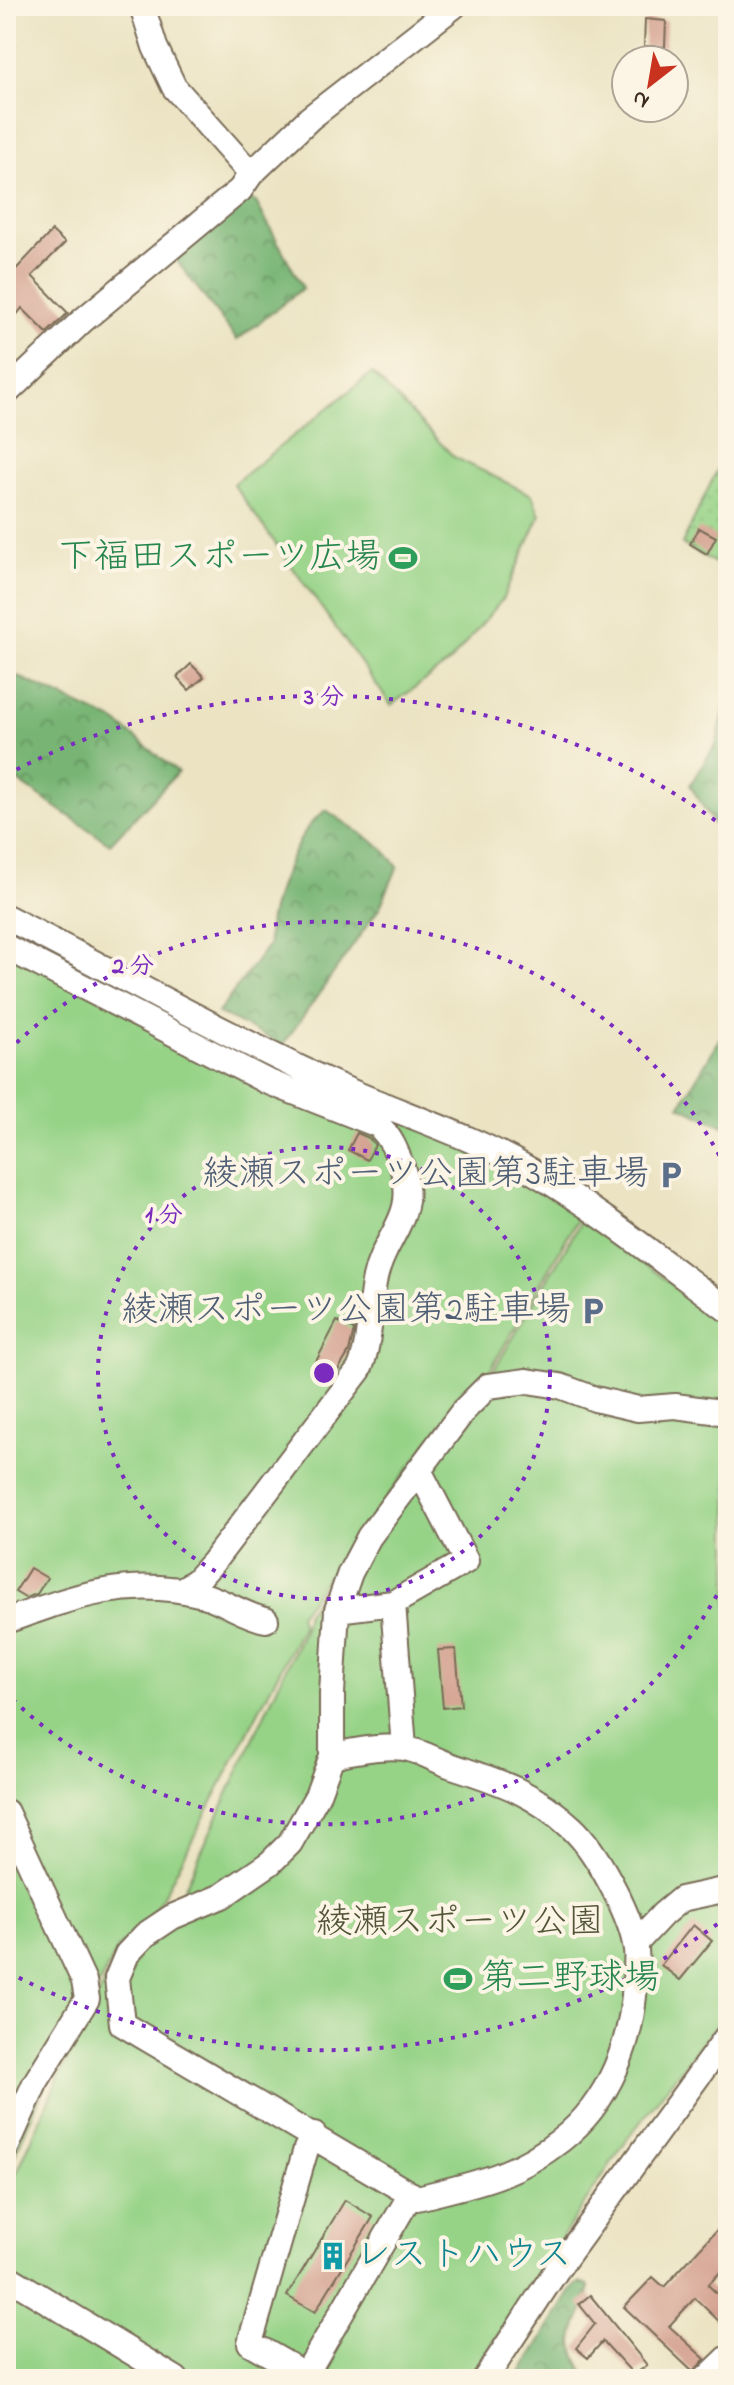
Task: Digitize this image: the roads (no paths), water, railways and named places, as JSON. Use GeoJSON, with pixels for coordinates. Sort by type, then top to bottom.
{"type":"FeatureCollection","features":[{"type":"Feature","properties":{"kind":"street"},"geometry":{"type":"LineString","coordinates":[[142,6],[155,47],[174,87],[251,174]]}},
{"type":"Feature","properties":{"kind":"street"},"geometry":{"type":"LineString","coordinates":[[6,393],[82,321],[240,190],[251,174],[310,118],[454,6]]}},
{"type":"Feature","properties":{"kind":"street"},"geometry":{"type":"LineString","coordinates":[[6,917],[275,1057],[508,1157],[611,1222],[728,1310]]}},
{"type":"Feature","properties":{"kind":"street"},"geometry":{"type":"LineString","coordinates":[[6,947],[266,1081],[378,1125],[394,1145],[407,1179],[407,1209],[376,1273],[369,1338],[359,1370],[213,1562],[196,1581],[181,1590]]}},
{"type":"Feature","properties":{"kind":"street"},"geometry":{"type":"LineString","coordinates":[[122,2024],[117,1978],[127,1954],[145,1935],[172,1917],[222,1896],[270,1863],[290,1843],[317,1796],[332,1756],[337,1610],[350,1573],[369,1537],[464,1410],[488,1386],[527,1381],[560,1386],[595,1399],[638,1409],[675,1406],[728,1413]]}},
{"type":"Feature","properties":{"kind":"street"},"geometry":{"type":"LineString","coordinates":[[337,1610],[393,1603],[466,1561],[419,1470]]}},
{"type":"Feature","properties":{"kind":"street"},"geometry":{"type":"LineString","coordinates":[[6,1621],[95,1591],[142,1587],[181,1590],[208,1597],[266,1620]]}},
{"type":"Feature","properties":{"kind":"street"},"geometry":{"type":"LineString","coordinates":[[393,1603],[404,1748]]}},
{"type":"Feature","properties":{"kind":"street"},"geometry":{"type":"LineString","coordinates":[[82,2008],[104,2021],[122,2024],[417,2198],[448,2198],[501,2177],[564,2138],[588,2113],[612,2077],[628,2040],[634,2005],[635,1944],[601,1866],[574,1829],[539,1802],[501,1781],[404,1748],[332,1756]]}},
{"type":"Feature","properties":{"kind":"street"},"geometry":{"type":"LineString","coordinates":[[6,1812],[84,1981],[87,1999],[35,2083],[6,2148]]}},
{"type":"Feature","properties":{"kind":"street"},"geometry":{"type":"LineString","coordinates":[[635,1944],[681,1899],[728,1889]]}},
{"type":"Feature","properties":{"kind":"street"},"geometry":{"type":"LineString","coordinates":[[485,2379],[573,2247],[728,2035]]}},
{"type":"Feature","properties":{"kind":"street"},"geometry":{"type":"LineString","coordinates":[[314,2135],[306,2149],[250,2343],[305,2376],[411,2194]]}},
{"type":"Feature","properties":{"kind":"street"},"geometry":{"type":"LineString","coordinates":[[6,2276],[176,2379]]}},
{"type":"Feature","properties":{"kind":"street"},"geometry":{"type":"LineString","coordinates":[[706,2379],[728,2358]]}},
{"type":"Feature","properties":{"kind":"place","name":"下福田スポーツ広場"},"geometry":{"type":"Point","coordinates":[403,558]}},
{"type":"Feature","properties":{"kind":"place","name":"綾瀬スポーツ公園第3駐車場"},"geometry":{"type":"Point","coordinates":[671,1175]}},
{"type":"Feature","properties":{"kind":"place","name":"綾瀬スポーツ公園第2駐車場"},"geometry":{"type":"Point","coordinates":[593,1311]}},
{"type":"Feature","properties":{"kind":"place","name":"第二野球場"},"geometry":{"type":"Point","coordinates":[458,1979]}},
{"type":"Feature","properties":{"kind":"place","name":"レストハウス"},"geometry":{"type":"Point","coordinates":[333,2256]}},
{"type":"Feature","properties":{"kind":"park label","name":"綾瀬スポーツ公園"},"geometry":{"type":"Point","coordinates":[460,1923]}}]}
